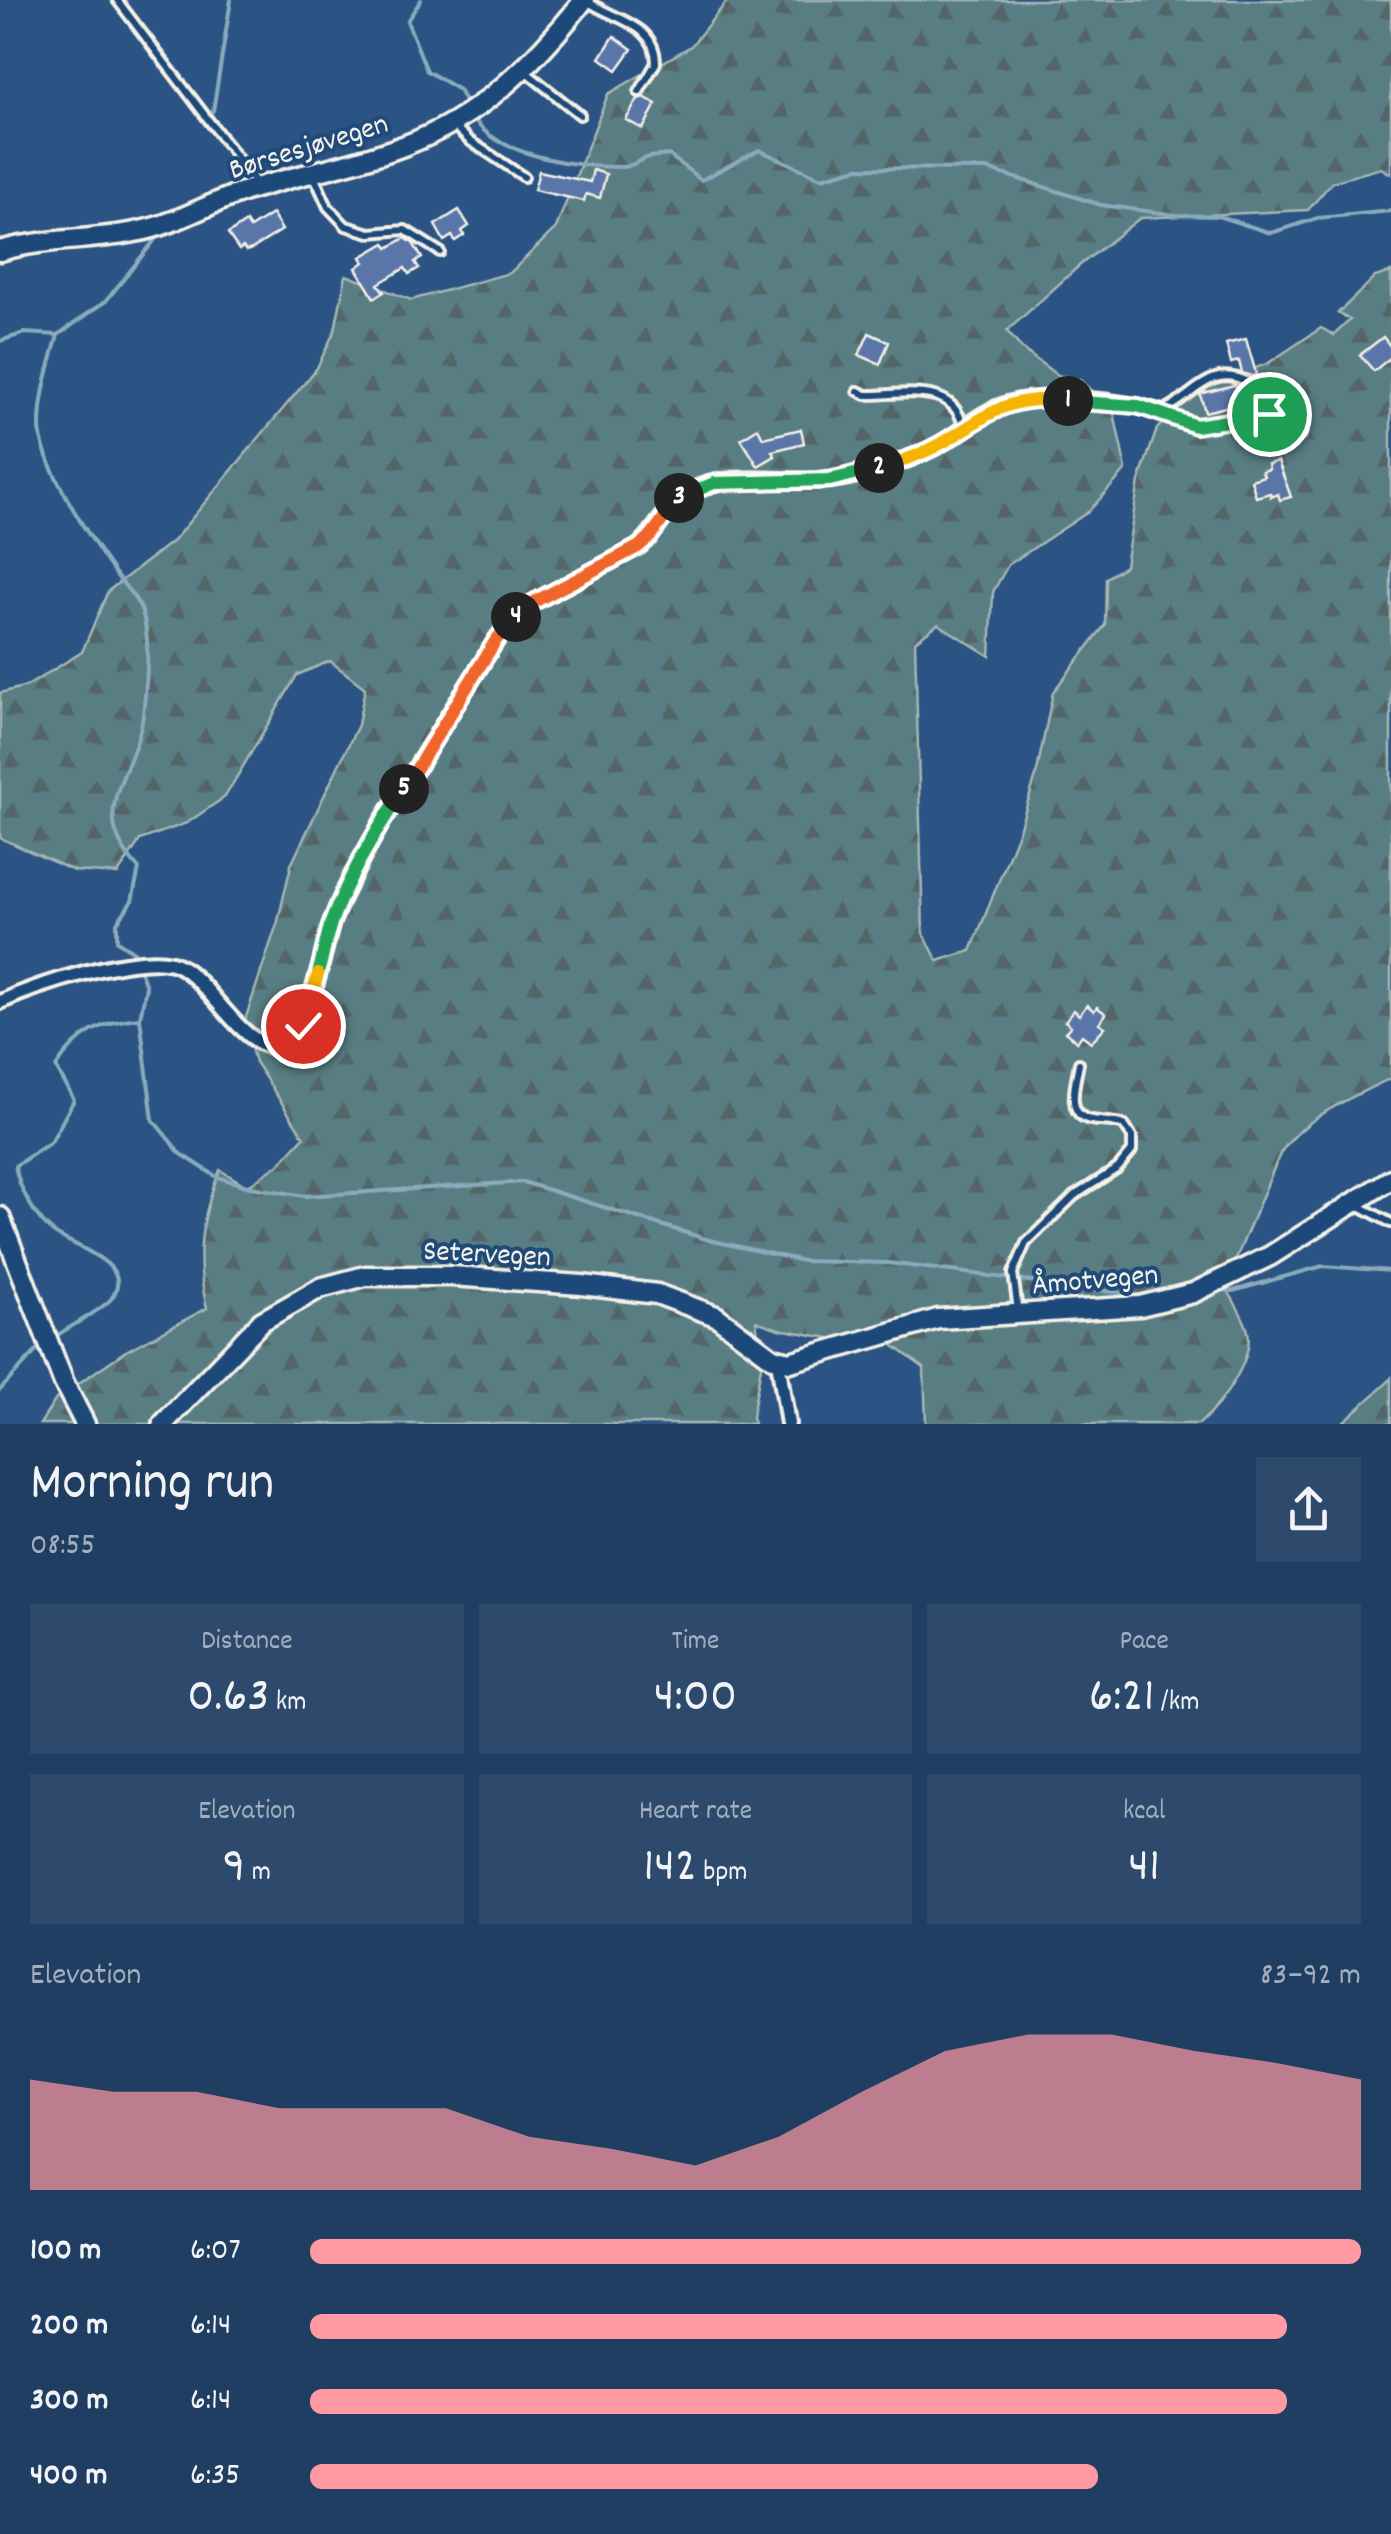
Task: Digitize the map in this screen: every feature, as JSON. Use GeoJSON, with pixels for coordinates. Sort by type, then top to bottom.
{"type":"FeatureCollection","features":[{"type":"Feature","properties":{"kind":"main road","name":"Børsesjøvegen"},"geometry":{"type":"LineString","coordinates":[[0,251],[49,240],[113,236],[153,228],[259,186],[403,146],[465,115],[524,70],[585,0]]}},
{"type":"Feature","properties":{"kind":"main road","name":"Åmotvegen"},"geometry":{"type":"LineString","coordinates":[[778,1361],[799,1360],[921,1322],[1140,1306],[1209,1288],[1270,1256],[1391,1180]]}},
{"type":"Feature","properties":{"kind":"main road"},"geometry":{"type":"LineString","coordinates":[[0,1217],[64,1383],[85,1424]]}},
{"type":"Feature","properties":{"kind":"main road","name":"Setervegen"},"geometry":{"type":"LineString","coordinates":[[163,1424],[262,1321],[320,1288],[365,1276],[451,1276],[582,1284],[658,1294],[716,1316],[778,1361]]}},
{"type":"Feature","properties":{"kind":"street"},"geometry":{"type":"LineString","coordinates":[[0,1002],[64,978],[160,962],[188,971],[254,1040],[274,1046],[288,1042],[308,1013],[332,922],[381,824],[496,640],[534,602],[638,547],[676,501],[690,491],[731,481],[846,478],[923,453],[997,408],[1028,399],[1127,404],[1159,412]]}},
{"type":"Feature","properties":{"kind":"street"},"geometry":{"type":"LineString","coordinates":[[778,1361],[788,1424]]}},
{"type":"Feature","properties":{"kind":"lane"},"geometry":{"type":"LineString","coordinates":[[116,0],[259,186]]}},
{"type":"Feature","properties":{"kind":"lane"},"geometry":{"type":"LineString","coordinates":[[585,0],[640,28],[652,40],[656,64],[639,92]]}},
{"type":"Feature","properties":{"kind":"lane"},"geometry":{"type":"LineString","coordinates":[[524,70],[580,115]]}},
{"type":"Feature","properties":{"kind":"lane"},"geometry":{"type":"LineString","coordinates":[[465,115],[470,141],[524,177]]}},
{"type":"Feature","properties":{"kind":"lane"},"geometry":{"type":"LineString","coordinates":[[312,172],[328,207],[346,226],[370,233],[405,230],[440,252]]}},
{"type":"Feature","properties":{"kind":"lane"},"geometry":{"type":"LineString","coordinates":[[1159,412],[1179,404],[1203,382],[1227,374],[1256,387],[1269,414]]}},
{"type":"Feature","properties":{"kind":"lane"},"geometry":{"type":"LineString","coordinates":[[858,391],[866,396],[945,398],[957,408],[964,428]]}},
{"type":"Feature","properties":{"kind":"lane"},"geometry":{"type":"LineString","coordinates":[[1159,412],[1196,426],[1291,413],[1303,417],[1306,425],[1300,435]]}},
{"type":"Feature","properties":{"kind":"lane"},"geometry":{"type":"LineString","coordinates":[[1018,1312],[1012,1273],[1026,1243],[1074,1196],[1118,1168],[1132,1151],[1132,1137],[1124,1125],[1083,1118],[1076,1111],[1079,1064]]}},
{"type":"Feature","properties":{"kind":"lane"},"geometry":{"type":"LineString","coordinates":[[1355,1203],[1391,1223]]}},
{"type":"Feature","properties":{"kind":"green space"},"geometry":{"type":"Polygon","coordinates":[[[728,0],[1391,0],[1391,174],[1381,168],[1332,182],[1308,210],[1140,218],[1080,265],[1007,331],[1022,349],[1057,375],[1080,380],[1114,413],[1126,470],[1088,512],[1008,565],[993,592],[990,656],[938,624],[915,641],[923,933],[938,961],[971,951],[1019,830],[1036,776],[1053,692],[1105,625],[1106,578],[1125,566],[1139,481],[1157,429],[1190,392],[1267,364],[1321,328],[1334,335],[1350,320],[1338,313],[1375,277],[1391,272],[1391,1078],[1315,1119],[1280,1154],[1225,1285],[1247,1328],[1247,1353],[1235,1380],[1199,1424],[926,1424],[924,1368],[871,1329],[835,1339],[756,1321],[762,1361],[754,1424],[40,1424],[56,1399],[124,1352],[207,1308],[200,1255],[208,1205],[220,1170],[247,1186],[278,1165],[304,1137],[255,1062],[244,1023],[278,921],[291,865],[358,725],[365,688],[330,661],[297,675],[225,797],[187,823],[140,840],[118,874],[74,871],[0,838],[0,693],[27,686],[82,652],[108,591],[173,541],[317,368],[335,330],[346,275],[411,300],[510,273],[556,228],[608,94],[691,46],[728,0]]]}},
{"type":"Feature","properties":{"kind":"green space"},"geometry":{"type":"Polygon","coordinates":[[[1391,1378],[1391,1424],[1341,1424],[1387,1383],[1391,1378]]]}},
{"type":"Feature","properties":{"kind":"building"},"geometry":{"type":"Polygon","coordinates":[[[614,36],[632,49],[617,70],[600,58],[614,36]]]}},
{"type":"Feature","properties":{"kind":"building"},"geometry":{"type":"Polygon","coordinates":[[[644,97],[656,104],[643,129],[626,120],[638,99],[644,97]]]}},
{"type":"Feature","properties":{"kind":"building"},"geometry":{"type":"Polygon","coordinates":[[[593,170],[606,174],[600,198],[586,194],[584,201],[534,190],[539,171],[590,182],[593,170]]]}},
{"type":"Feature","properties":{"kind":"building"},"geometry":{"type":"Polygon","coordinates":[[[459,210],[469,226],[455,241],[452,236],[444,241],[435,225],[459,210]]]}},
{"type":"Feature","properties":{"kind":"building"},"geometry":{"type":"Polygon","coordinates":[[[272,214],[282,230],[252,249],[239,250],[228,234],[246,222],[250,228],[272,214]]]}},
{"type":"Feature","properties":{"kind":"building"},"geometry":{"type":"Polygon","coordinates":[[[405,238],[422,258],[415,262],[419,268],[409,274],[405,268],[378,284],[384,292],[374,298],[356,268],[364,262],[361,257],[385,243],[388,248],[405,238]]]}},
{"type":"Feature","properties":{"kind":"building"},"geometry":{"type":"Polygon","coordinates":[[[869,333],[889,342],[880,364],[859,355],[869,333]]]}},
{"type":"Feature","properties":{"kind":"building"},"geometry":{"type":"Polygon","coordinates":[[[1383,337],[1391,347],[1391,357],[1374,371],[1360,355],[1383,337]]]}},
{"type":"Feature","properties":{"kind":"building"},"geometry":{"type":"Polygon","coordinates":[[[1246,339],[1256,375],[1242,373],[1239,361],[1231,363],[1226,344],[1246,339]]]}},
{"type":"Feature","properties":{"kind":"building"},"geometry":{"type":"Polygon","coordinates":[[[1234,385],[1251,393],[1257,404],[1244,408],[1242,403],[1205,412],[1200,394],[1234,385]]]}},
{"type":"Feature","properties":{"kind":"building"},"geometry":{"type":"Polygon","coordinates":[[[758,428],[763,438],[801,429],[804,443],[772,451],[775,456],[758,466],[741,439],[758,428]]]}},
{"type":"Feature","properties":{"kind":"building"},"geometry":{"type":"Polygon","coordinates":[[[1278,461],[1291,497],[1280,500],[1278,494],[1271,497],[1270,493],[1256,497],[1251,480],[1264,476],[1262,471],[1269,469],[1268,464],[1278,461]]]}},
{"type":"Feature","properties":{"kind":"building"},"geometry":{"type":"Polygon","coordinates":[[[1087,1005],[1106,1014],[1099,1023],[1105,1027],[1091,1042],[1082,1035],[1077,1042],[1065,1032],[1071,1026],[1065,1021],[1074,1010],[1079,1015],[1087,1005]]]}},
{"type":"Feature","properties":{"kind":"waterway"},"geometry":{"type":"LineString","coordinates":[[213,111],[231,0]]}},
{"type":"Feature","properties":{"kind":"waterway"},"geometry":{"type":"LineString","coordinates":[[421,0],[407,21],[427,71],[459,90],[468,107]]}},
{"type":"Feature","properties":{"kind":"waterway"},"geometry":{"type":"LineString","coordinates":[[472,115],[498,141],[540,157],[624,167],[648,157],[669,155],[701,180],[759,150],[821,178],[858,168],[987,169],[1101,205],[1218,216],[1271,233],[1318,218],[1391,211]]}},
{"type":"Feature","properties":{"kind":"waterway"},"geometry":{"type":"LineString","coordinates":[[136,958],[134,952],[117,941],[117,923],[132,901],[139,869],[123,848],[115,828],[114,810],[143,715],[147,661],[144,621],[136,599],[117,577],[68,501],[48,459],[40,425],[58,335],[106,301],[154,241]]}},
{"type":"Feature","properties":{"kind":"waterway"},"geometry":{"type":"LineString","coordinates":[[0,341],[25,333],[58,335]]}},
{"type":"Feature","properties":{"kind":"waterway"},"geometry":{"type":"LineString","coordinates":[[53,1338],[111,1299],[117,1286],[116,1275],[98,1257],[46,1226],[29,1202],[15,1166],[51,1142],[74,1100],[56,1067],[72,1046],[102,1026],[140,1018],[146,987],[139,967]]}},
{"type":"Feature","properties":{"kind":"waterway"},"geometry":{"type":"LineString","coordinates":[[140,1018],[153,1120],[180,1153],[217,1177],[250,1187],[305,1196],[523,1182],[709,1240],[803,1261],[888,1263],[1145,1296]]}},
{"type":"Feature","properties":{"kind":"waterway"},"geometry":{"type":"LineString","coordinates":[[1214,1290],[1233,1291],[1323,1266],[1391,1271]]}},
{"type":"Feature","properties":{"kind":"waterway"},"geometry":{"type":"LineString","coordinates":[[0,1390],[41,1346]]}},
{"type":"Feature","properties":{"kind":"route"},"geometry":{"type":"LineString","coordinates":[[303,1026],[343,896],[381,824],[503,630],[534,602],[638,547],[684,494],[705,485],[731,481],[846,478],[923,453],[997,408],[1028,399],[1127,404],[1196,426],[1269,414]]}}]}
